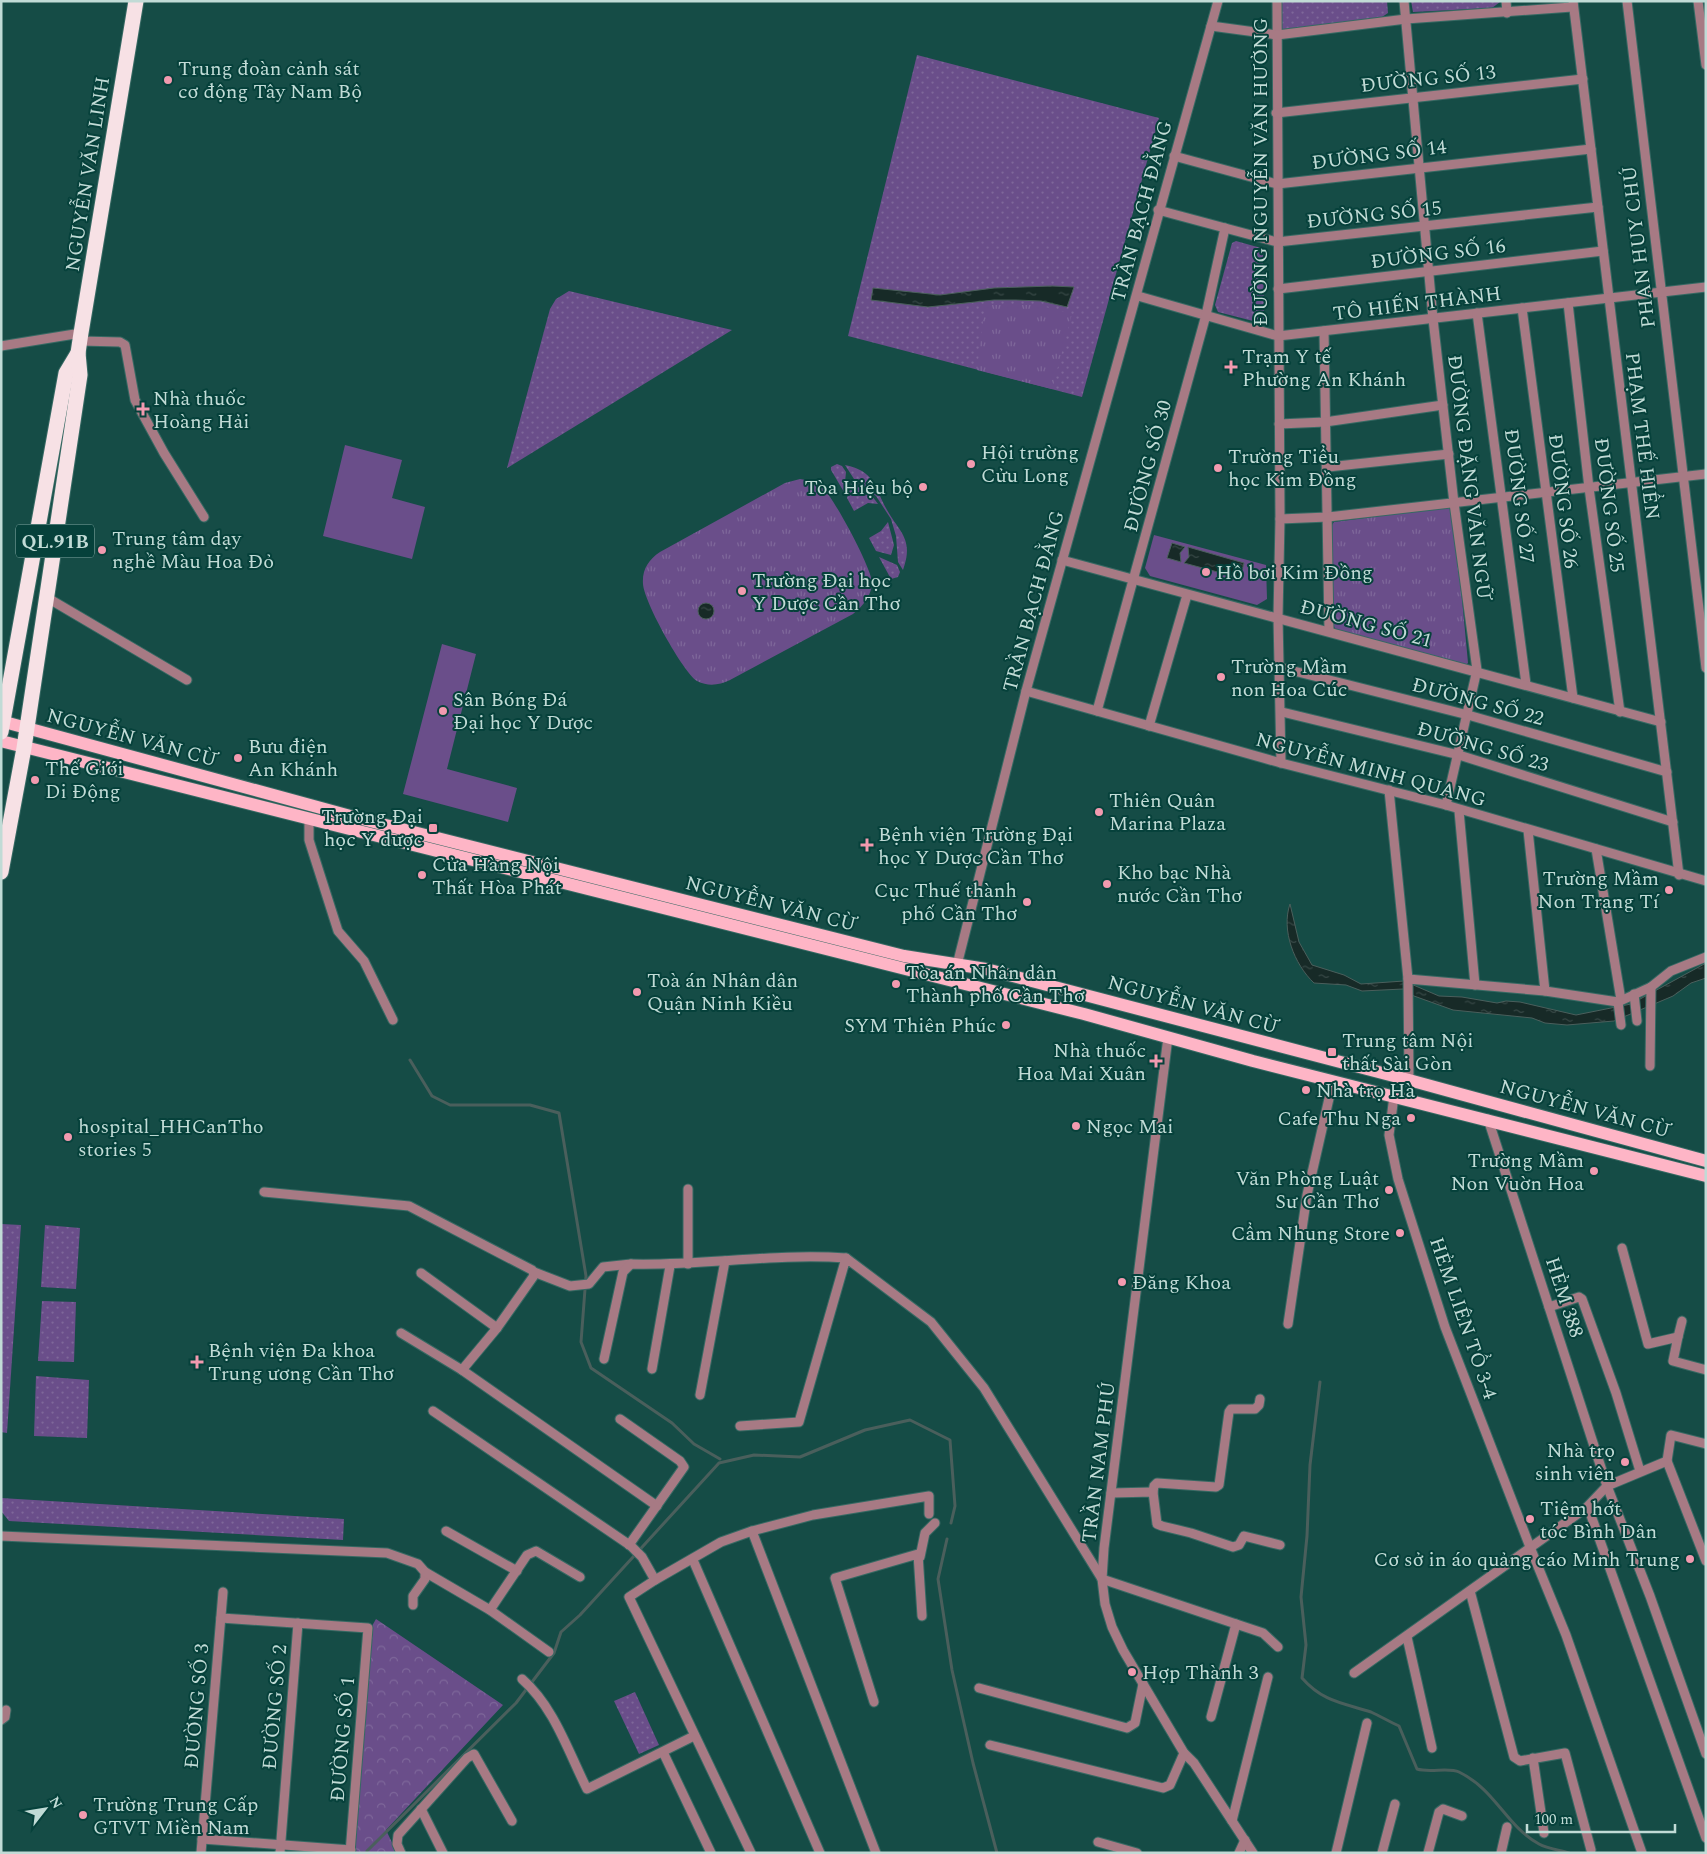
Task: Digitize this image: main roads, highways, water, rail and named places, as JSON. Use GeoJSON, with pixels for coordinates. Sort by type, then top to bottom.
{"type":"FeatureCollection","features":[{"type":"Feature","properties":{"kind":"highway","name":"NGUYỄN VĂN LINH"},"geometry":{"type":"LineString","coordinates":[[1,872],[24,748],[80,376],[80,343],[136,1]]}},
{"type":"Feature","properties":{"kind":"highway","name":"NGUYỄN VĂN LINH"},"geometry":{"type":"LineString","coordinates":[[2,725],[66,373],[80,343]]}},
{"type":"Feature","properties":{"kind":"main road","name":"NGUYỄN VĂN CỪ"},"geometry":{"type":"LineString","coordinates":[[2,725],[27,728],[403,830],[904,956],[957,966],[986,969],[1409,1080],[1706,1161]]}},
{"type":"Feature","properties":{"kind":"main road","name":"NGUYỄN VĂN CỪ"},"geometry":{"type":"LineString","coordinates":[[1,741],[952,981],[1706,1176]]}},
{"type":"Feature","properties":{"kind":"water"},"geometry":{"type":"Polygon","coordinates":[[[1074,287],[1067,307],[1041,301],[1016,300],[994,300],[928,307],[871,300],[873,288],[940,295],[994,288],[1074,287]]]}},
{"type":"Feature","properties":{"kind":"water"},"geometry":{"type":"Polygon","coordinates":[[[1172,543],[1185,547],[1180,553],[1181,562],[1167,558],[1172,543]]]}},
{"type":"Feature","properties":{"kind":"water"},"geometry":{"type":"Polygon","coordinates":[[[1188,547],[1244,563],[1240,578],[1184,563],[1189,557],[1188,547]]]}},
{"type":"Feature","properties":{"kind":"water"},"geometry":{"type":"Polygon","coordinates":[[[706,603],[714,611],[706,619],[698,611],[706,603]]]}},
{"type":"Feature","properties":{"kind":"water"},"geometry":{"type":"Polygon","coordinates":[[[1290,904],[1299,942],[1312,965],[1344,975],[1361,984],[1404,981],[1439,996],[1462,997],[1497,1003],[1506,1001],[1520,1002],[1576,1015],[1631,1004],[1706,963],[1706,978],[1691,983],[1673,996],[1614,1021],[1567,1025],[1545,1023],[1532,1018],[1453,1010],[1414,996],[1403,989],[1362,991],[1346,985],[1314,983],[1295,957],[1291,946],[1287,925],[1290,904]]]}},
{"type":"Feature","properties":{"kind":"waterway"},"geometry":{"type":"LineString","coordinates":[[410,1060],[432,1096],[450,1105],[530,1105],[559,1113],[586,1276],[581,1342],[591,1368],[672,1423],[694,1444],[720,1459]]}},
{"type":"Feature","properties":{"kind":"waterway"},"geometry":{"type":"LineString","coordinates":[[1320,1382],[1310,1465],[1307,1536],[1301,1597],[1306,1645],[1302,1678],[1318,1692],[1334,1701],[1371,1712],[1399,1726],[1417,1769],[1450,1770],[1459,1772],[1472,1779],[1527,1836],[1543,1846],[1569,1853]]}},
{"type":"Feature","properties":{"kind":"waterway"},"geometry":{"type":"LineString","coordinates":[[367,1851],[516,1703],[554,1653],[561,1632],[580,1615],[719,1463],[754,1455],[800,1457],[865,1430],[910,1420],[950,1440],[955,1506],[951,1523]]}},
{"type":"Feature","properties":{"kind":"waterway"},"geometry":{"type":"LineString","coordinates":[[947,1539],[938,1579],[952,1670],[973,1763],[997,1853]]}},
{"type":"Feature","properties":{"kind":"place","name":"Trung đoàn cảnh sát cơ động Tây Nam Bộ"},"geometry":{"type":"Point","coordinates":[168,80]}},
{"type":"Feature","properties":{"kind":"place","name":"Trạm Y tế Phường An Khánh"},"geometry":{"type":"Point","coordinates":[1231,367]}},
{"type":"Feature","properties":{"kind":"place","name":"Nhà thuốc Hoàng Hải"},"geometry":{"type":"Point","coordinates":[143,409]}},
{"type":"Feature","properties":{"kind":"place","name":"Hội trường Cửu Long"},"geometry":{"type":"Point","coordinates":[971,464]}},
{"type":"Feature","properties":{"kind":"place","name":"Trường Tiểu học Kim Đồng"},"geometry":{"type":"Point","coordinates":[1218,468]}},
{"type":"Feature","properties":{"kind":"place","name":"Tòa Hiệu bộ"},"geometry":{"type":"Point","coordinates":[923,487]}},
{"type":"Feature","properties":{"kind":"place","name":"Trung tâm dạy nghề Màu Hoa Đỏ"},"geometry":{"type":"Point","coordinates":[102,550]}},
{"type":"Feature","properties":{"kind":"place","name":"Hồ bơi Kim Đồng"},"geometry":{"type":"Point","coordinates":[1206,572]}},
{"type":"Feature","properties":{"kind":"place","name":"Trường Đại học Y Dược Cần Thơ"},"geometry":{"type":"Point","coordinates":[742,591]}},
{"type":"Feature","properties":{"kind":"place","name":"Trường Mầm non Hoa Cúc"},"geometry":{"type":"Point","coordinates":[1221,677]}},
{"type":"Feature","properties":{"kind":"place","name":"Sân Bóng Đá Đại học Y Dược"},"geometry":{"type":"Point","coordinates":[443,711]}},
{"type":"Feature","properties":{"kind":"place","name":"Bưu điện An Khánh"},"geometry":{"type":"Point","coordinates":[238,758]}},
{"type":"Feature","properties":{"kind":"place","name":"Thế Giới Di Động"},"geometry":{"type":"Point","coordinates":[35,780]}},
{"type":"Feature","properties":{"kind":"place","name":"Thiên Quân Marina Plaza"},"geometry":{"type":"Point","coordinates":[1099,812]}},
{"type":"Feature","properties":{"kind":"place","name":"Trường Đại học Y dược"},"geometry":{"type":"Point","coordinates":[433,828]}},
{"type":"Feature","properties":{"kind":"place","name":"Bệnh viện Trường Đại học Y Dược Cần Thơ"},"geometry":{"type":"Point","coordinates":[867,845]}},
{"type":"Feature","properties":{"kind":"place","name":"Cửa Hàng Nội Thất Hòa Phát"},"geometry":{"type":"Point","coordinates":[422,875]}},
{"type":"Feature","properties":{"kind":"place","name":"Kho bạc Nhà nước Cần Thơ"},"geometry":{"type":"Point","coordinates":[1107,884]}},
{"type":"Feature","properties":{"kind":"place","name":"Trường Mầm Non Trạng Tí"},"geometry":{"type":"Point","coordinates":[1669,890]}},
{"type":"Feature","properties":{"kind":"place","name":"Cục Thuế thành phố Cần Thơ"},"geometry":{"type":"Point","coordinates":[1027,902]}},
{"type":"Feature","properties":{"kind":"place","name":"Tòa án Nhân dân Thành phố Cần Thơ"},"geometry":{"type":"Point","coordinates":[896,984]}},
{"type":"Feature","properties":{"kind":"place","name":"Toà án Nhân dân Quận Ninh Kiều"},"geometry":{"type":"Point","coordinates":[637,992]}},
{"type":"Feature","properties":{"kind":"place","name":"SYM Thiên Phúc"},"geometry":{"type":"Point","coordinates":[1006,1025]}},
{"type":"Feature","properties":{"kind":"place","name":"Trung tâm Nội thất Sài Gòn"},"geometry":{"type":"Point","coordinates":[1332,1052]}},
{"type":"Feature","properties":{"kind":"place","name":"Nhà thuốc Hoa Mai Xuân"},"geometry":{"type":"Point","coordinates":[1156,1061]}},
{"type":"Feature","properties":{"kind":"place","name":"Nhà trọ Hà"},"geometry":{"type":"Point","coordinates":[1306,1090]}},
{"type":"Feature","properties":{"kind":"place","name":"Cafe Thu Nga"},"geometry":{"type":"Point","coordinates":[1411,1118]}},
{"type":"Feature","properties":{"kind":"place","name":"Ngọc Mai"},"geometry":{"type":"Point","coordinates":[1076,1126]}},
{"type":"Feature","properties":{"kind":"place","name":"hospital_HHCanTho stories 5"},"geometry":{"type":"Point","coordinates":[68,1137]}},
{"type":"Feature","properties":{"kind":"place","name":"Trường Mầm Non Vuờn Hoa"},"geometry":{"type":"Point","coordinates":[1594,1171]}},
{"type":"Feature","properties":{"kind":"place","name":"Văn Phòng Luật Sư Cần Thơ"},"geometry":{"type":"Point","coordinates":[1389,1190]}},
{"type":"Feature","properties":{"kind":"place","name":"Cẩm Nhung Store"},"geometry":{"type":"Point","coordinates":[1400,1233]}},
{"type":"Feature","properties":{"kind":"place","name":"Đăng Khoa"},"geometry":{"type":"Point","coordinates":[1122,1282]}},
{"type":"Feature","properties":{"kind":"place","name":"Bệnh viện Đa khoa Trung ương Cần Thơ"},"geometry":{"type":"Point","coordinates":[197,1362]}},
{"type":"Feature","properties":{"kind":"place","name":"Nhà trọ sinh viên"},"geometry":{"type":"Point","coordinates":[1625,1462]}},
{"type":"Feature","properties":{"kind":"place","name":"Tiệm hớt tóc Bình Dân"},"geometry":{"type":"Point","coordinates":[1530,1519]}},
{"type":"Feature","properties":{"kind":"place","name":"Cơ sở in áo quảng cáo Minh Trung"},"geometry":{"type":"Point","coordinates":[1690,1559]}},
{"type":"Feature","properties":{"kind":"place","name":"Hợp Thành 3"},"geometry":{"type":"Point","coordinates":[1132,1672]}},
{"type":"Feature","properties":{"kind":"place","name":"Trường Trung Cấp GTVT Miền Nam"},"geometry":{"type":"Point","coordinates":[83,1815]}}]}
